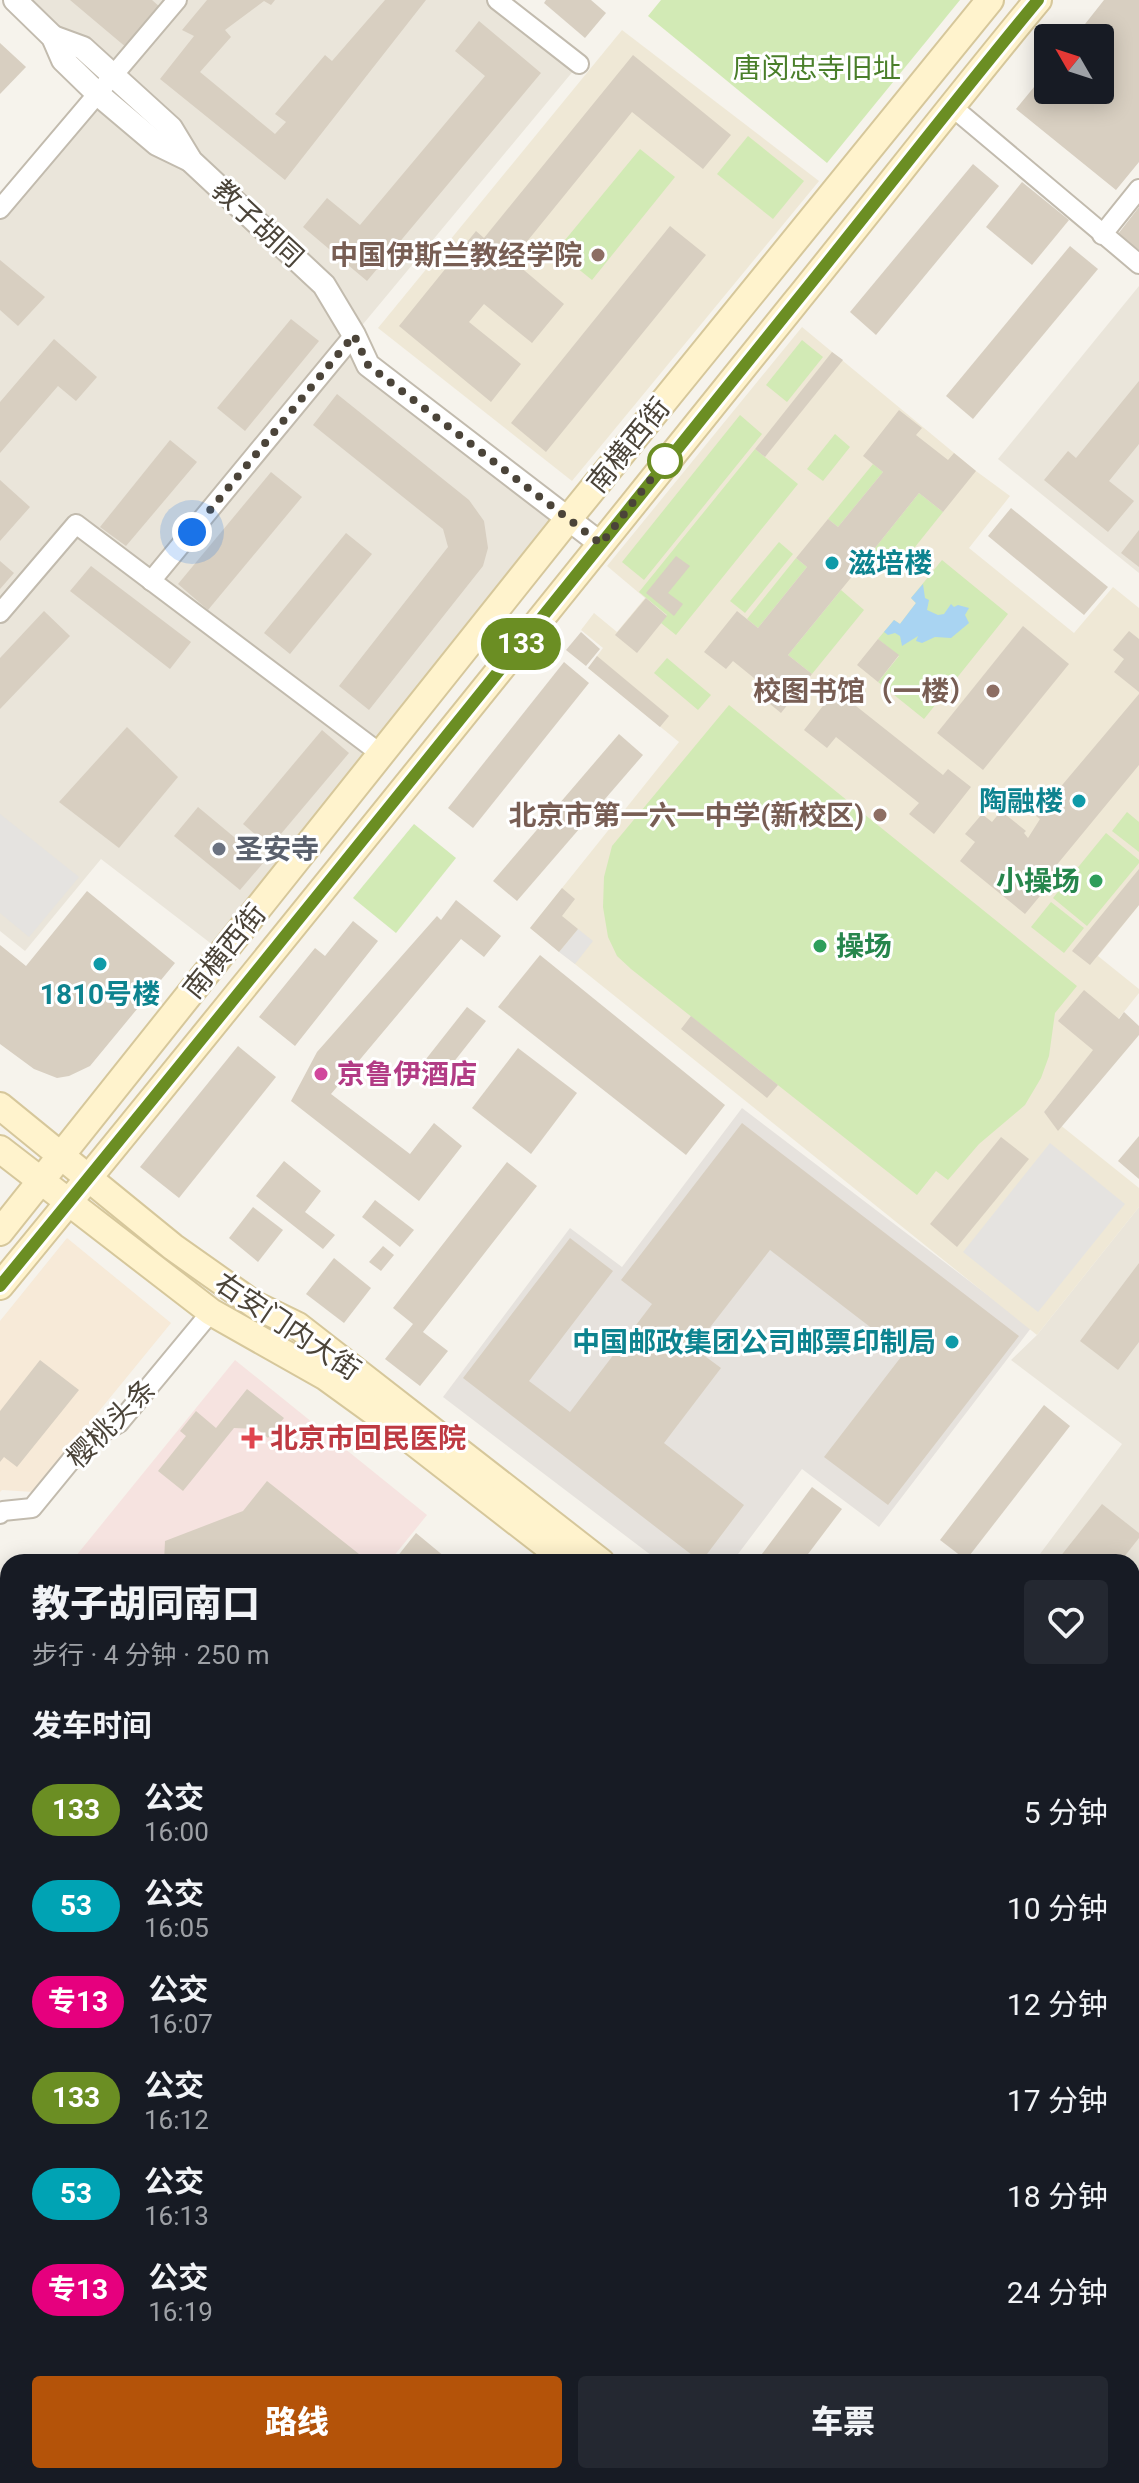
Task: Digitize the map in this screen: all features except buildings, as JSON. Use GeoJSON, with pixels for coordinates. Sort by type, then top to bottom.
{"type":"FeatureCollection","features":[{"type":"Feature","properties":{"kind":"main road","name":"南横西街"},"geometry":{"type":"LineString","coordinates":[[0,1232],[569,518],[990,0]]}},
{"type":"Feature","properties":{"kind":"main road","name":"南横西街"},"geometry":{"type":"LineString","coordinates":[[0,1286],[795,303],[950,105],[1038,0]]}},
{"type":"Feature","properties":{"kind":"main road","name":"右安门内大街"},"geometry":{"type":"LineString","coordinates":[[0,1106],[173,1247],[255,1305],[298,1326],[578,1554]]}},
{"type":"Feature","properties":{"kind":"main road","name":"右安门内大街"},"geometry":{"type":"LineString","coordinates":[[0,1149],[211,1312],[326,1377],[577,1554]]}},
{"type":"Feature","properties":{"kind":"street","name":"教子胡同"},"geometry":{"type":"LineString","coordinates":[[15,0],[53,37],[83,48],[106,86],[171,128],[191,161],[324,285],[368,365],[601,544]]}},
{"type":"Feature","properties":{"kind":"street"},"geometry":{"type":"LineString","coordinates":[[0,209],[177,0]]}},
{"type":"Feature","properties":{"kind":"street"},"geometry":{"type":"LineString","coordinates":[[497,0],[579,64]]}},
{"type":"Feature","properties":{"kind":"street"},"geometry":{"type":"LineString","coordinates":[[950,105],[1139,264]]}},
{"type":"Feature","properties":{"kind":"street"},"geometry":{"type":"LineString","coordinates":[[1102,235],[1139,189]]}},
{"type":"Feature","properties":{"kind":"street"},"geometry":{"type":"LineString","coordinates":[[151,581],[354,335]]}},
{"type":"Feature","properties":{"kind":"street"},"geometry":{"type":"LineString","coordinates":[[0,613],[76,524],[381,754]]}},
{"type":"Feature","properties":{"kind":"street","name":"樱桃头条"},"geometry":{"type":"LineString","coordinates":[[0,1514],[32,1508],[86,1442],[119,1423],[211,1312]]}},
{"type":"Feature","properties":{"kind":"shaded area"},"geometry":{"type":"Polygon","coordinates":[[[15,0],[497,0],[579,64],[354,335],[368,365],[569,518],[222,952],[101,859],[25,951],[0,931],[0,209],[99,95],[189,160],[15,0]]]}},
{"type":"Feature","properties":{"kind":"shaded area","name":"中国伊斯兰教经学院"},"geometry":{"type":"Polygon","coordinates":[[[622,30],[819,181],[572,481],[378,328],[622,30]]]}},
{"type":"Feature","properties":{"kind":"shaded area"},"geometry":{"type":"Polygon","coordinates":[[[1139,286],[1139,573],[998,459],[1139,286]]]}},
{"type":"Feature","properties":{"kind":"shaded area","name":"北京市第一六一中学(新校区)"},"geometry":{"type":"Polygon","coordinates":[[[802,327],[1010,496],[969,548],[1074,633],[1113,587],[1139,608],[1139,905],[1098,956],[1139,989],[1139,993],[1044,1112],[1139,1188],[1139,1207],[1037,1335],[530,928],[679,742],[588,668],[603,648],[581,630],[594,613],[617,632],[645,598],[607,566],[802,327]]]}},
{"type":"Feature","properties":{"kind":"shaded area"},"geometry":{"type":"Polygon","coordinates":[[[0,814],[79,877],[29,937],[0,913],[0,814]]]}},
{"type":"Feature","properties":{"kind":"shaded area"},"geometry":{"type":"Polygon","coordinates":[[[578,929],[593,941],[575,964],[559,952],[578,929]]]}},
{"type":"Feature","properties":{"kind":"shaded area","name":"中国邮政集团公司邮票印制局"},"geometry":{"type":"Polygon","coordinates":[[[742,1108],[1031,1328],[879,1527],[802,1469],[738,1554],[649,1554],[443,1397],[570,1228],[622,1267],[742,1108]]]}},
{"type":"Feature","properties":{"kind":"shaded area"},"geometry":{"type":"Polygon","coordinates":[[[1050,1143],[1125,1204],[1038,1312],[963,1252],[1050,1143]]]}},
{"type":"Feature","properties":{"kind":"shaded area"},"geometry":{"type":"Polygon","coordinates":[[[1139,1207],[1139,1554],[1040,1554],[1122,1444],[1011,1360],[1037,1335],[1139,1207]]]}},
{"type":"Feature","properties":{"kind":"shaded area"},"geometry":{"type":"Polygon","coordinates":[[[67,1238],[171,1323],[33,1492],[0,1492],[0,1321],[67,1238]]]}},
{"type":"Feature","properties":{"kind":"shaded area","name":"北京市回民医院"},"geometry":{"type":"Polygon","coordinates":[[[235,1360],[427,1515],[395,1554],[77,1554],[235,1360]]]}},
{"type":"Feature","properties":{"kind":"green space","name":"唐闵忠寺旧址"},"geometry":{"type":"Polygon","coordinates":[[[661,0],[960,0],[827,163],[648,16],[661,0]]]}},
{"type":"Feature","properties":{"kind":"green space"},"geometry":{"type":"Polygon","coordinates":[[[748,136],[804,181],[773,219],[717,174],[748,136]]]}},
{"type":"Feature","properties":{"kind":"green space"},"geometry":{"type":"Polygon","coordinates":[[[640,149],[675,177],[592,280],[556,251],[640,149]]]}},
{"type":"Feature","properties":{"kind":"green space"},"geometry":{"type":"Polygon","coordinates":[[[802,340],[823,357],[787,402],[766,385],[802,340]]]}},
{"type":"Feature","properties":{"kind":"green space"},"geometry":{"type":"Polygon","coordinates":[[[740,415],[762,434],[644,580],[622,562],[740,415]]]}},
{"type":"Feature","properties":{"kind":"green space"},"geometry":{"type":"Polygon","coordinates":[[[835,434],[850,447],[823,481],[807,469],[835,434]]]}},
{"type":"Feature","properties":{"kind":"green space"},"geometry":{"type":"Polygon","coordinates":[[[755,449],[798,484],[676,635],[661,623],[667,615],[639,592],[755,449]]]}},
{"type":"Feature","properties":{"kind":"green space"},"geometry":{"type":"Polygon","coordinates":[[[873,464],[883,472],[838,527],[828,519],[873,464]]]}},
{"type":"Feature","properties":{"kind":"green space"},"geometry":{"type":"Polygon","coordinates":[[[919,493],[943,512],[891,577],[867,558],[919,493]]]}},
{"type":"Feature","properties":{"kind":"green space"},"geometry":{"type":"Polygon","coordinates":[[[779,542],[793,554],[745,613],[730,601],[779,542]]]}},
{"type":"Feature","properties":{"kind":"green space"},"geometry":{"type":"Polygon","coordinates":[[[796,558],[807,567],[758,628],[747,619],[796,558]]]}},
{"type":"Feature","properties":{"kind":"green space"},"geometry":{"type":"Polygon","coordinates":[[[942,560],[1008,614],[924,719],[878,682],[899,656],[878,639],[894,620],[900,624],[916,603],[911,598],[942,560]]]}},
{"type":"Feature","properties":{"kind":"green space"},"geometry":{"type":"Polygon","coordinates":[[[841,590],[864,610],[812,674],[788,655],[841,590]]]}},
{"type":"Feature","properties":{"kind":"green space"},"geometry":{"type":"Polygon","coordinates":[[[667,658],[711,695],[698,710],[654,673],[667,658]]]}},
{"type":"Feature","properties":{"kind":"green space","name":"操场"},"geometry":{"type":"Polygon","coordinates":[[[729,705],[1077,986],[1055,1013],[1049,1056],[1041,1078],[1025,1105],[979,1144],[948,1180],[936,1171],[917,1195],[631,969],[617,956],[608,937],[603,907],[604,877],[612,846],[729,705]]]}},
{"type":"Feature","properties":{"kind":"green space"},"geometry":{"type":"Polygon","coordinates":[[[1127,812],[1139,822],[1139,852],[1112,831],[1127,812]]]}},
{"type":"Feature","properties":{"kind":"green space"},"geometry":{"type":"Polygon","coordinates":[[[414,824],[456,858],[396,933],[353,898],[414,824]]]}},
{"type":"Feature","properties":{"kind":"green space","name":"小操场"},"geometry":{"type":"Polygon","coordinates":[[[1106,833],[1139,863],[1087,926],[1053,898],[1106,833]]]}},
{"type":"Feature","properties":{"kind":"green space"},"geometry":{"type":"Polygon","coordinates":[[[1051,902],[1084,928],[1064,953],[1031,927],[1051,902]]]}},
{"type":"Feature","properties":{"kind":"water"},"geometry":{"type":"Polygon","coordinates":[[[923,584],[925,598],[929,600],[927,610],[938,615],[944,614],[951,604],[969,608],[965,615],[969,623],[951,638],[935,637],[922,643],[916,641],[918,636],[902,646],[900,636],[884,632],[894,620],[900,624],[916,603],[911,598],[923,584]]]}},
{"type":"Feature","properties":{"kind":"bus line","name":"133"},"geometry":{"type":"LineString","coordinates":[[0,1286],[795,303],[950,105],[1038,0]]}},
{"type":"Feature","properties":{"kind":"place","name":"中国伊斯兰教经学院"},"geometry":{"type":"Point","coordinates":[598,255]}},
{"type":"Feature","properties":{"kind":"place","name":"滋培楼"},"geometry":{"type":"Point","coordinates":[832,563]}},
{"type":"Feature","properties":{"kind":"place","name":"校图书馆（一楼）"},"geometry":{"type":"Point","coordinates":[993,691]}},
{"type":"Feature","properties":{"kind":"place","name":"陶融楼"},"geometry":{"type":"Point","coordinates":[1079,801]}},
{"type":"Feature","properties":{"kind":"place","name":"北京市第一六一中学(新校区)"},"geometry":{"type":"Point","coordinates":[880,815]}},
{"type":"Feature","properties":{"kind":"place","name":"圣安寺"},"geometry":{"type":"Point","coordinates":[219,849]}},
{"type":"Feature","properties":{"kind":"place","name":"小操场"},"geometry":{"type":"Point","coordinates":[1096,881]}},
{"type":"Feature","properties":{"kind":"place","name":"操场"},"geometry":{"type":"Point","coordinates":[820,946]}},
{"type":"Feature","properties":{"kind":"place","name":"1810号楼"},"geometry":{"type":"Point","coordinates":[100,964]}},
{"type":"Feature","properties":{"kind":"place","name":"京鲁伊酒店"},"geometry":{"type":"Point","coordinates":[321,1074]}},
{"type":"Feature","properties":{"kind":"place","name":"中国邮政集团公司邮票印制局"},"geometry":{"type":"Point","coordinates":[952,1342]}},
{"type":"Feature","properties":{"kind":"place","name":"北京市回民医院"},"geometry":{"type":"Point","coordinates":[252,1438]}},
{"type":"Feature","properties":{"kind":"route"},"geometry":{"type":"LineString","coordinates":[[192,532],[354,335],[368,365],[601,544],[665,461]]}}]}
